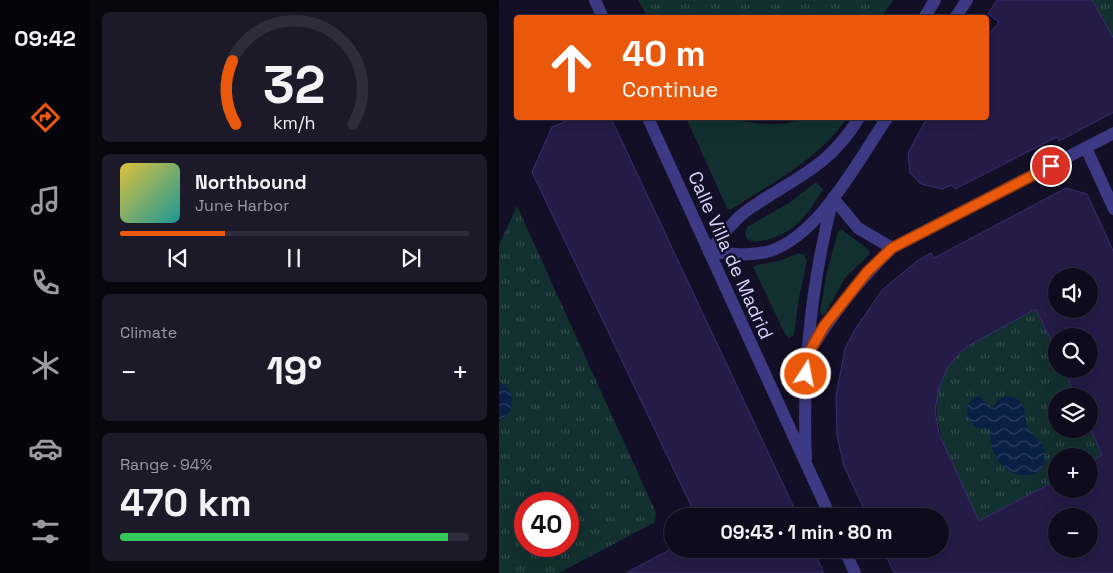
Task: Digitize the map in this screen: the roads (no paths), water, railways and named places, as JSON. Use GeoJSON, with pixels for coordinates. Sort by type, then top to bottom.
{"type":"FeatureCollection","features":[{"type":"Feature","properties":{"kind":"street"},"geometry":{"type":"LineString","coordinates":[[595,0],[602,15]]}},
{"type":"Feature","properties":{"kind":"street"},"geometry":{"type":"LineString","coordinates":[[926,15],[935,0]]}},
{"type":"Feature","properties":{"kind":"street"},"geometry":{"type":"LineString","coordinates":[[957,15],[967,0]]}},
{"type":"Feature","properties":{"kind":"street","name":"Calle Villa de Madrid"},"geometry":{"type":"LineString","coordinates":[[649,120],[825,508]]}},
{"type":"Feature","properties":{"kind":"street"},"geometry":{"type":"LineString","coordinates":[[709,252],[732,223],[745,212],[822,163],[857,120]]}},
{"type":"Feature","properties":{"kind":"street"},"geometry":{"type":"LineString","coordinates":[[709,252],[753,254],[786,244],[814,222],[833,198],[886,120]]}},
{"type":"Feature","properties":{"kind":"street"},"geometry":{"type":"LineString","coordinates":[[807,356],[844,298],[892,248],[1113,133]]}},
{"type":"Feature","properties":{"kind":"street"},"geometry":{"type":"LineString","coordinates":[[1086,148],[1113,209]]}},
{"type":"Feature","properties":{"kind":"street"},"geometry":{"type":"LineString","coordinates":[[833,198],[858,228],[892,248]]}},
{"type":"Feature","properties":{"kind":"street"},"geometry":{"type":"LineString","coordinates":[[807,466],[805,392],[807,356],[815,276],[833,198]]}},
{"type":"Feature","properties":{"kind":"street"},"geometry":{"type":"LineString","coordinates":[[848,558],[855,573]]}},
{"type":"Feature","properties":{"kind":"water"},"geometry":{"type":"Polygon","coordinates":[[[499,382],[509,390],[513,401],[509,412],[499,421],[499,382]]]}},
{"type":"Feature","properties":{"kind":"water"},"geometry":{"type":"Polygon","coordinates":[[[977,395],[992,408],[1002,398],[1009,396],[1021,402],[1027,425],[1044,449],[1044,462],[1039,471],[1030,475],[1020,475],[1009,470],[999,461],[992,448],[990,429],[976,428],[967,418],[968,404],[977,395]]]}}]}
